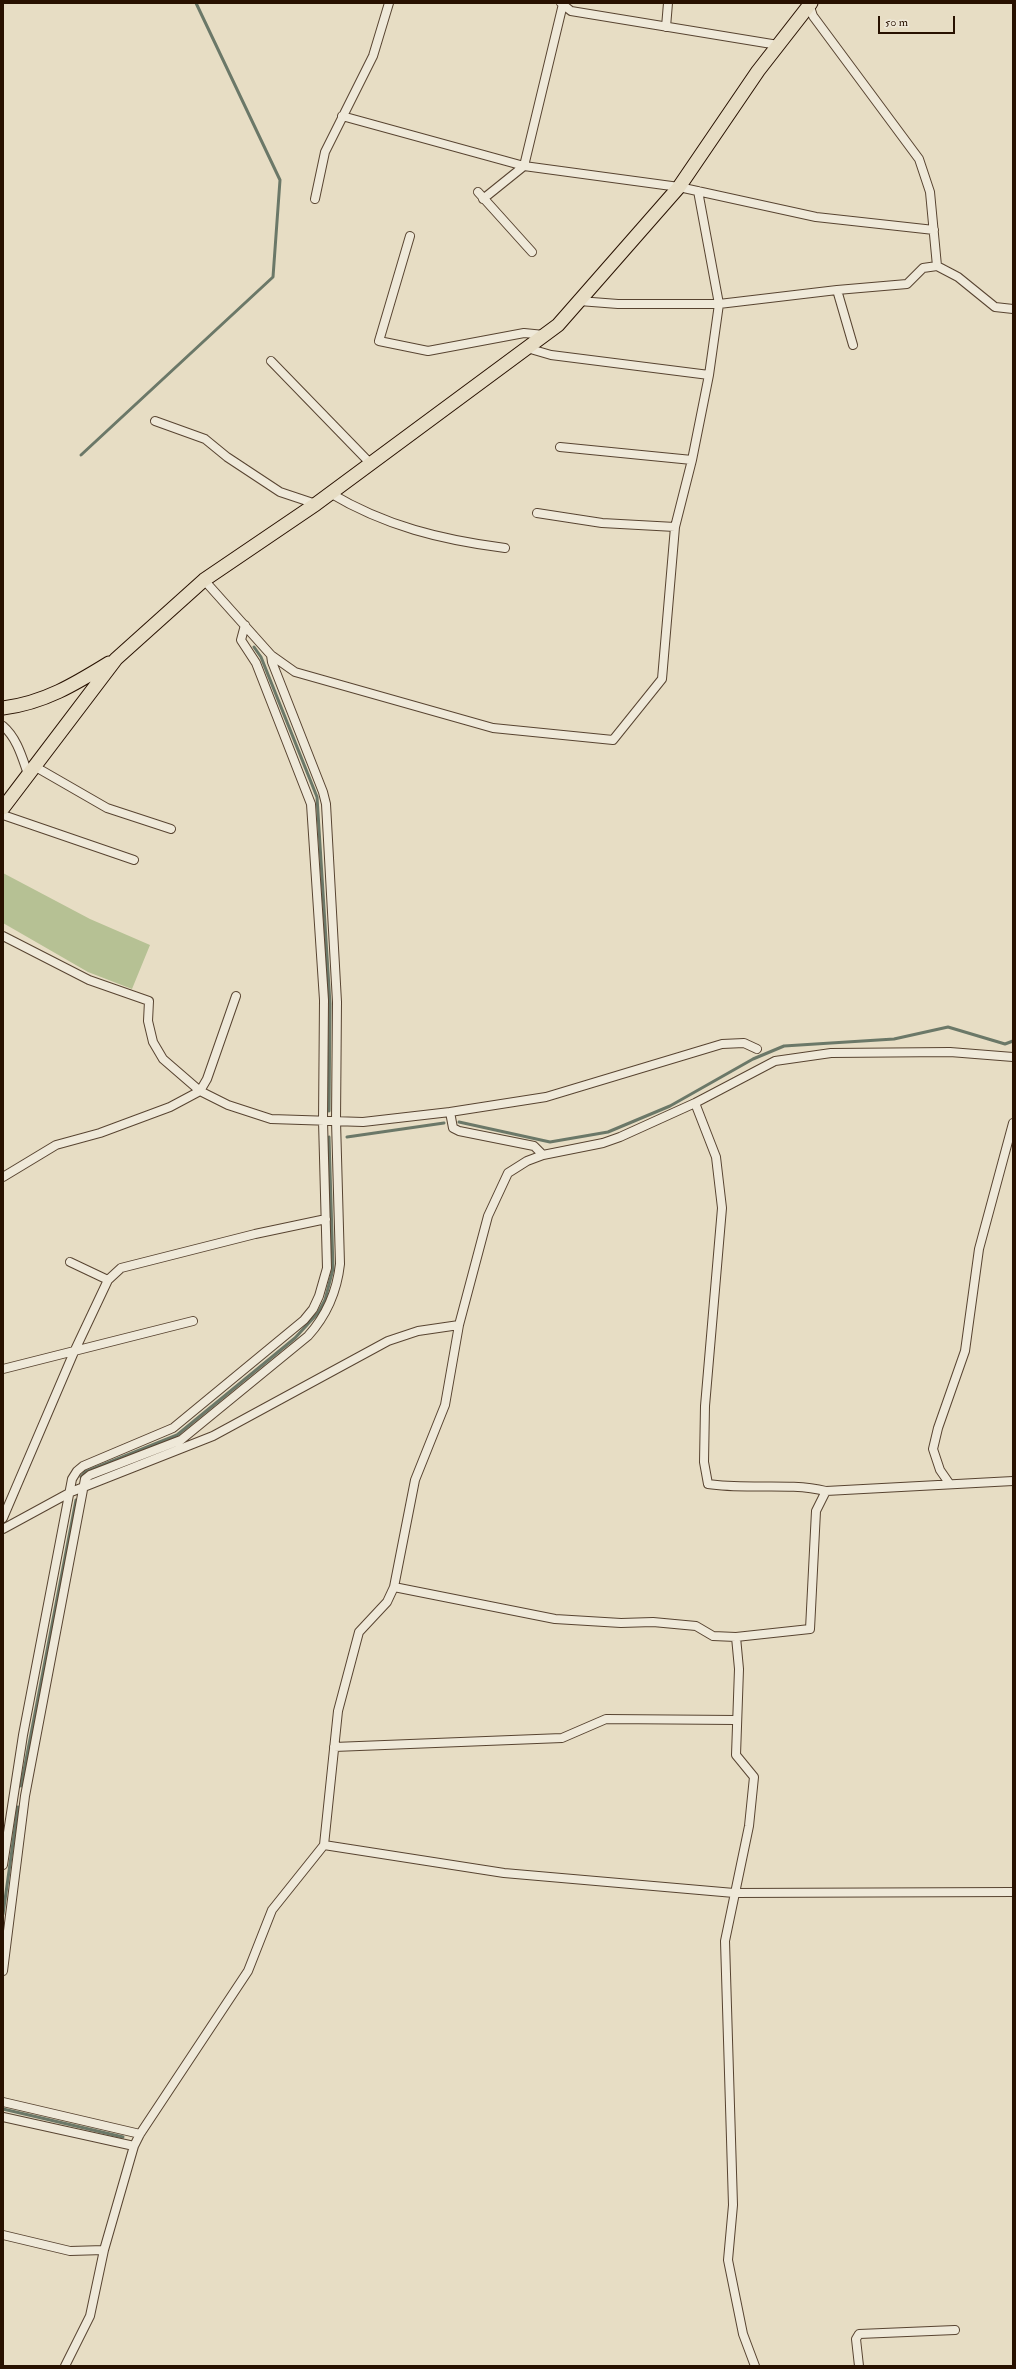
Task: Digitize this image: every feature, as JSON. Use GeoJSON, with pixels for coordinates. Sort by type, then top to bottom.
{"type":"FeatureCollection","features":[{"type":"Feature","properties":{"kind":"main road"},"geometry":{"type":"LineString","coordinates":[[3,713],[19,706],[49,697],[72,686],[116,659],[204,580],[316,504],[558,325],[679,187],[778,45],[810,4]]}},
{"type":"Feature","properties":{"kind":"main road"},"geometry":{"type":"LineString","coordinates":[[3,808],[116,659]]}},
{"type":"Feature","properties":{"kind":"main road"},"geometry":{"type":"LineString","coordinates":[[3,708],[19,706]]}},
{"type":"Feature","properties":{"kind":"street"},"geometry":{"type":"LineString","coordinates":[[315,199],[325,152],[373,56],[389,3]]}},
{"type":"Feature","properties":{"kind":"street"},"geometry":{"type":"LineString","coordinates":[[666,27],[668,3]]}},
{"type":"Feature","properties":{"kind":"street"},"geometry":{"type":"LineString","coordinates":[[532,252],[481,195],[524,166],[562,4],[571,12],[778,45]]}},
{"type":"Feature","properties":{"kind":"street"},"geometry":{"type":"LineString","coordinates":[[810,4],[813,16],[919,159],[930,192],[938,266]]}},
{"type":"Feature","properties":{"kind":"street"},"geometry":{"type":"LineString","coordinates":[[342,116],[524,166],[679,187],[816,217],[934,230]]}},
{"type":"Feature","properties":{"kind":"street"},"geometry":{"type":"LineString","coordinates":[[204,580],[271,655],[295,672],[396,703],[493,728],[613,740],[662,679],[675,528],[692,460],[709,375],[720,304],[698,191]]}},
{"type":"Feature","properties":{"kind":"street"},"geometry":{"type":"LineString","coordinates":[[410,236],[379,341],[428,351],[524,333],[544,335]]}},
{"type":"Feature","properties":{"kind":"street"},"geometry":{"type":"LineString","coordinates":[[579,301],[618,304],[697,306],[720,304],[837,290],[907,284],[923,268],[938,266],[958,277],[995,307],[1013,309]]}},
{"type":"Feature","properties":{"kind":"street"},"geometry":{"type":"LineString","coordinates":[[837,290],[853,345]]}},
{"type":"Feature","properties":{"kind":"street"},"geometry":{"type":"LineString","coordinates":[[527,348],[551,356],[709,375]]}},
{"type":"Feature","properties":{"kind":"street"},"geometry":{"type":"LineString","coordinates":[[271,361],[370,463]]}},
{"type":"Feature","properties":{"kind":"street"},"geometry":{"type":"LineString","coordinates":[[155,421],[205,439],[227,457],[280,492],[316,504]]}},
{"type":"Feature","properties":{"kind":"street"},"geometry":{"type":"LineString","coordinates":[[560,447],[692,460]]}},
{"type":"Feature","properties":{"kind":"street"},"geometry":{"type":"LineString","coordinates":[[330,493],[360,511],[406,528],[461,543],[505,548]]}},
{"type":"Feature","properties":{"kind":"street"},"geometry":{"type":"LineString","coordinates":[[537,513],[602,523],[675,528]]}},
{"type":"Feature","properties":{"kind":"street"},"geometry":{"type":"LineString","coordinates":[[3,1865],[13,1794],[71,1492],[72,1479],[80,1468],[173,1428],[304,1320],[314,1309],[327,1268],[323,1121],[324,1000],[311,804],[256,663],[241,640],[245,625]]}},
{"type":"Feature","properties":{"kind":"street"},"geometry":{"type":"LineString","coordinates":[[3,1971],[25,1796],[85,1479],[90,1475],[181,1440],[308,1336],[317,1326],[335,1292],[340,1264],[336,1121],[337,1002],[326,804],[323,792],[272,662],[271,655]]}},
{"type":"Feature","properties":{"kind":"street"},"geometry":{"type":"LineString","coordinates":[[3,726],[9,731],[31,770],[107,808],[171,830]]}},
{"type":"Feature","properties":{"kind":"street"},"geometry":{"type":"LineString","coordinates":[[3,816],[134,860]]}},
{"type":"Feature","properties":{"kind":"street"},"geometry":{"type":"LineString","coordinates":[[3,936],[89,980],[149,1001],[148,1021],[153,1042],[163,1059],[200,1091],[228,1105],[271,1119],[363,1122],[450,1112],[546,1097],[722,1044],[744,1043],[757,1049]]}},
{"type":"Feature","properties":{"kind":"street"},"geometry":{"type":"LineString","coordinates":[[3,1177],[56,1146],[100,1133],[170,1107],[200,1091],[207,1079],[236,996]]}},
{"type":"Feature","properties":{"kind":"street"},"geometry":{"type":"LineString","coordinates":[[65,2366],[90,2316],[104,2250],[134,2146],[140,2134],[248,1971],[272,1910],[324,1844],[338,1711],[359,1632],[386,1602],[394,1587],[415,1480],[445,1404],[459,1325],[488,1216],[508,1173],[526,1161],[543,1154],[609,1141],[696,1103],[775,1061],[831,1053],[950,1052],[1013,1057]]}},
{"type":"Feature","properties":{"kind":"street"},"geometry":{"type":"LineString","coordinates":[[696,1103],[716,1157],[722,1208],[705,1406],[704,1462],[708,1484],[729,1487],[804,1486],[826,1491],[949,1483],[1013,1481]]}},
{"type":"Feature","properties":{"kind":"street"},"geometry":{"type":"LineString","coordinates":[[450,1112],[453,1128],[459,1131],[534,1146],[543,1154]]}},
{"type":"Feature","properties":{"kind":"street"},"geometry":{"type":"LineString","coordinates":[[949,1483],[940,1470],[933,1449],[938,1428],[965,1351],[979,1249],[1013,1123]]}},
{"type":"Feature","properties":{"kind":"street"},"geometry":{"type":"LineString","coordinates":[[3,1518],[74,1352],[108,1280],[122,1268],[255,1234],[326,1219]]}},
{"type":"Feature","properties":{"kind":"street"},"geometry":{"type":"LineString","coordinates":[[70,1262],[108,1280]]}},
{"type":"Feature","properties":{"kind":"street"},"geometry":{"type":"LineString","coordinates":[[3,1369],[193,1321]]}},
{"type":"Feature","properties":{"kind":"street"},"geometry":{"type":"LineString","coordinates":[[3,1529],[84,1486],[212,1436],[388,1341],[418,1332],[459,1325]]}},
{"type":"Feature","properties":{"kind":"street"},"geometry":{"type":"LineString","coordinates":[[394,1587],[555,1619],[621,1623],[654,1622],[696,1626],[713,1636],[736,1637],[810,1629],[816,1511],[826,1491]]}},
{"type":"Feature","properties":{"kind":"street"},"geometry":{"type":"LineString","coordinates":[[736,1637],[739,1670],[736,1720],[736,1755],[754,1777],[749,1826],[725,1941],[733,2205],[728,2260],[743,2334],[755,2366]]}},
{"type":"Feature","properties":{"kind":"street"},"geometry":{"type":"LineString","coordinates":[[334,1747],[562,1738],[606,1719],[736,1720]]}},
{"type":"Feature","properties":{"kind":"street"},"geometry":{"type":"LineString","coordinates":[[13,1794],[25,1796]]}},
{"type":"Feature","properties":{"kind":"street"},"geometry":{"type":"LineString","coordinates":[[324,1844],[504,1873],[734,1893],[1013,1892]]}},
{"type":"Feature","properties":{"kind":"street"},"geometry":{"type":"LineString","coordinates":[[3,2102],[140,2134]]}},
{"type":"Feature","properties":{"kind":"street"},"geometry":{"type":"LineString","coordinates":[[3,2117],[134,2146]]}},
{"type":"Feature","properties":{"kind":"street"},"geometry":{"type":"LineString","coordinates":[[3,2235],[70,2252],[104,2250]]}},
{"type":"Feature","properties":{"kind":"street"},"geometry":{"type":"LineString","coordinates":[[860,2366],[856,2338],[859,2334],[955,2330]]}},
{"type":"Feature","properties":{"kind":"green space"},"geometry":{"type":"Polygon","coordinates":[[[3,873],[90,919],[150,945],[132,989],[88,972],[3,923],[3,873]]]}},
{"type":"Feature","properties":{"kind":"waterway"},"geometry":{"type":"LineString","coordinates":[[81,455],[273,277],[280,180],[196,3]]}},
{"type":"Feature","properties":{"kind":"waterway"},"geometry":{"type":"LineString","coordinates":[[254,647],[261,657],[317,797],[330,1004],[329,1111]]}},
{"type":"Feature","properties":{"kind":"waterway"},"geometry":{"type":"LineString","coordinates":[[459,1122],[550,1142],[608,1132],[670,1106],[753,1059],[784,1046],[894,1039],[948,1027],[1005,1044],[1013,1041]]}},
{"type":"Feature","properties":{"kind":"waterway"},"geometry":{"type":"LineString","coordinates":[[347,1137],[444,1123]]}},
{"type":"Feature","properties":{"kind":"waterway"},"geometry":{"type":"LineString","coordinates":[[81,1477],[85,1472],[177,1435],[295,1338],[318,1313],[325,1300],[333,1269],[329,1137]]}},
{"type":"Feature","properties":{"kind":"waterway"},"geometry":{"type":"LineString","coordinates":[[21,1786],[76,1500]]}},
{"type":"Feature","properties":{"kind":"waterway"},"geometry":{"type":"LineString","coordinates":[[3,1914],[18,1807]]}},
{"type":"Feature","properties":{"kind":"waterway"},"geometry":{"type":"LineString","coordinates":[[3,2109],[123,2137]]}}]}
